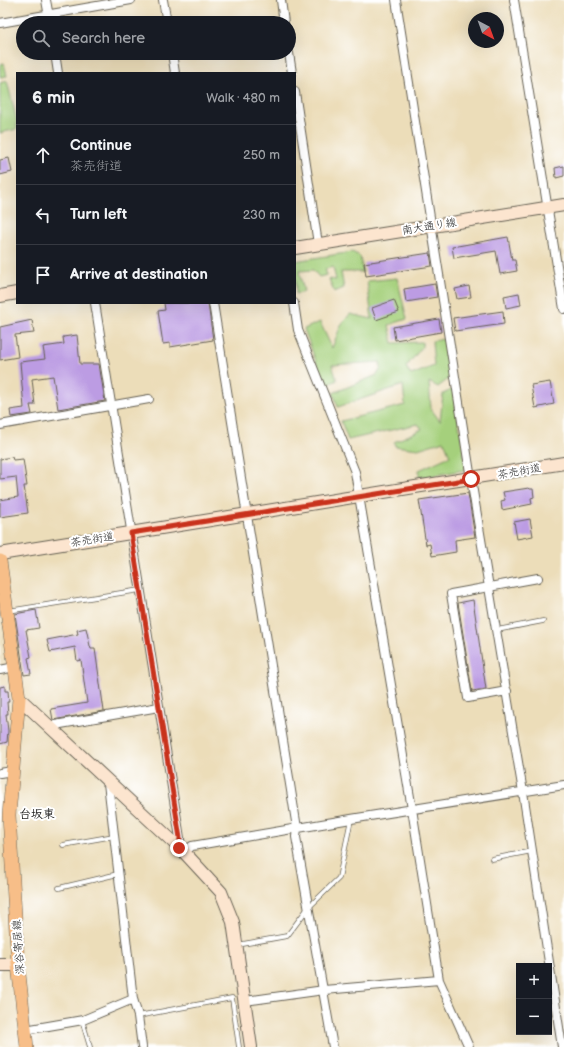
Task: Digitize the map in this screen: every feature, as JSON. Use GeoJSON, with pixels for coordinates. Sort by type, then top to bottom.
{"type":"FeatureCollection","features":[{"type":"Feature","properties":{"kind":"main road","name":"深谷寄居線"},"geometry":{"type":"LineString","coordinates":[[0,561],[19,698],[6,772],[18,965],[27,1047]]}},
{"type":"Feature","properties":{"kind":"street"},"geometry":{"type":"LineString","coordinates":[[46,0],[49,16]]}},
{"type":"Feature","properties":{"kind":"street"},"geometry":{"type":"LineString","coordinates":[[62,16],[131,0]]}},
{"type":"Feature","properties":{"kind":"street"},"geometry":{"type":"LineString","coordinates":[[163,0],[166,16]]}},
{"type":"Feature","properties":{"kind":"street"},"geometry":{"type":"LineString","coordinates":[[281,0],[283,16]]}},
{"type":"Feature","properties":{"kind":"street"},"geometry":{"type":"LineString","coordinates":[[396,0],[471,479],[490,586],[532,851],[561,1021],[562,1047]]}},
{"type":"Feature","properties":{"kind":"street"},"geometry":{"type":"LineString","coordinates":[[514,0],[546,208],[564,310]]}},
{"type":"Feature","properties":{"kind":"street"},"geometry":{"type":"LineString","coordinates":[[0,23],[16,22]]}},
{"type":"Feature","properties":{"kind":"street"},"geometry":{"type":"LineString","coordinates":[[56,60],[58,72]]}},
{"type":"Feature","properties":{"kind":"street"},"geometry":{"type":"LineString","coordinates":[[173,60],[175,72]]}},
{"type":"Feature","properties":{"kind":"street"},"geometry":{"type":"LineString","coordinates":[[290,60],[292,72]]}},
{"type":"Feature","properties":{"kind":"street"},"geometry":{"type":"LineString","coordinates":[[296,99],[318,244]]}},
{"type":"Feature","properties":{"kind":"street","name":"南大通り線"},"geometry":{"type":"LineString","coordinates":[[296,248],[564,205]]}},
{"type":"Feature","properties":{"kind":"street"},"geometry":{"type":"LineString","coordinates":[[0,296],[16,293]]}},
{"type":"Feature","properties":{"kind":"street"},"geometry":{"type":"LineString","coordinates":[[95,304],[182,850]]}},
{"type":"Feature","properties":{"kind":"street"},"geometry":{"type":"LineString","coordinates":[[213,304],[297,828],[296,837],[333,1047]]}},
{"type":"Feature","properties":{"kind":"street"},"geometry":{"type":"LineString","coordinates":[[294,304],[298,330],[355,472],[412,809],[439,980],[469,1047]]}},
{"type":"Feature","properties":{"kind":"street"},"geometry":{"type":"LineString","coordinates":[[0,424],[149,399]]}},
{"type":"Feature","properties":{"kind":"street","name":"茶売街道"},"geometry":{"type":"LineString","coordinates":[[0,554],[564,463]]}},
{"type":"Feature","properties":{"kind":"street"},"geometry":{"type":"LineString","coordinates":[[507,691],[468,698],[451,594],[538,578]]}},
{"type":"Feature","properties":{"kind":"street"},"geometry":{"type":"LineString","coordinates":[[0,670],[15,667]]}},
{"type":"Feature","properties":{"kind":"street"},"geometry":{"type":"LineString","coordinates":[[19,698],[108,783],[182,850],[221,892],[233,922],[251,1047]]}},
{"type":"Feature","properties":{"kind":"street"},"geometry":{"type":"LineString","coordinates":[[49,726],[159,707]]}},
{"type":"Feature","properties":{"kind":"street"},"geometry":{"type":"LineString","coordinates":[[108,783],[133,999],[138,1016],[142,1047]]}},
{"type":"Feature","properties":{"kind":"street"},"geometry":{"type":"LineString","coordinates":[[182,850],[192,846],[297,828],[564,785]]}},
{"type":"Feature","properties":{"kind":"street"},"geometry":{"type":"LineString","coordinates":[[0,965],[18,965]]}},
{"type":"Feature","properties":{"kind":"street"},"geometry":{"type":"LineString","coordinates":[[244,1001],[324,990],[439,980]]}},
{"type":"Feature","properties":{"kind":"street"},"geometry":{"type":"LineString","coordinates":[[25,1030],[82,1020],[133,999]]}},
{"type":"Feature","properties":{"kind":"lane"},"geometry":{"type":"LineString","coordinates":[[7,611],[140,590]]}},
{"type":"Feature","properties":{"kind":"lane"},"geometry":{"type":"LineString","coordinates":[[497,630],[543,621]]}},
{"type":"Feature","properties":{"kind":"lane"},"geometry":{"type":"LineString","coordinates":[[237,945],[287,936],[308,908],[339,878],[352,819]]}},
{"type":"Feature","properties":{"kind":"lane"},"geometry":{"type":"LineString","coordinates":[[63,845],[114,836]]}},
{"type":"Feature","properties":{"kind":"lane"},"geometry":{"type":"LineString","coordinates":[[492,858],[532,851]]}},
{"type":"Feature","properties":{"kind":"lane"},"geometry":{"type":"LineString","coordinates":[[59,888],[118,874]]}},
{"type":"Feature","properties":{"kind":"lane"},"geometry":{"type":"LineString","coordinates":[[138,1016],[232,998],[239,1047]]}},
{"type":"Feature","properties":{"kind":"lane"},"geometry":{"type":"LineString","coordinates":[[82,1020],[90,1047]]}},
{"type":"Feature","properties":{"kind":"green space"},"geometry":{"type":"Polygon","coordinates":[[[4,63],[7,76],[0,77],[0,64],[4,63]]]}},
{"type":"Feature","properties":{"kind":"green space"},"geometry":{"type":"Polygon","coordinates":[[[7,81],[16,117],[16,129],[0,133],[0,83],[7,81]]]}},
{"type":"Feature","properties":{"kind":"green space"},"geometry":{"type":"Polygon","coordinates":[[[352,252],[360,256],[363,272],[341,272],[344,288],[334,292],[329,279],[336,280],[333,267],[325,269],[327,275],[319,277],[313,270],[299,271],[304,292],[296,294],[296,261],[352,252]]]}},
{"type":"Feature","properties":{"kind":"green space"},"geometry":{"type":"Polygon","coordinates":[[[397,278],[407,319],[389,325],[393,343],[422,342],[422,347],[406,367],[411,375],[434,366],[432,341],[444,339],[451,377],[438,387],[429,382],[431,409],[440,421],[443,394],[453,389],[466,466],[464,470],[419,478],[419,470],[450,456],[444,441],[418,449],[395,446],[394,442],[422,429],[418,424],[348,440],[341,421],[405,405],[403,385],[338,407],[333,393],[377,375],[381,368],[380,362],[332,365],[337,380],[325,386],[304,329],[320,322],[332,348],[341,325],[350,314],[372,319],[367,281],[397,278]]]}},
{"type":"Feature","properties":{"kind":"building"},"geometry":{"type":"Polygon","coordinates":[[[9,158],[12,172],[0,175],[0,160],[9,158]]]}},
{"type":"Feature","properties":{"kind":"building"},"geometry":{"type":"Polygon","coordinates":[[[564,166],[564,176],[556,178],[555,168],[564,166]]]}},
{"type":"Feature","properties":{"kind":"building"},"geometry":{"type":"Polygon","coordinates":[[[508,237],[512,260],[515,260],[517,271],[500,274],[496,251],[454,258],[452,247],[508,237]]]}},
{"type":"Feature","properties":{"kind":"building"},"geometry":{"type":"Polygon","coordinates":[[[430,253],[432,266],[366,276],[364,263],[430,253]]]}},
{"type":"Feature","properties":{"kind":"building"},"geometry":{"type":"Polygon","coordinates":[[[435,284],[437,297],[406,302],[404,289],[435,284]]]}},
{"type":"Feature","properties":{"kind":"building"},"geometry":{"type":"Polygon","coordinates":[[[469,286],[471,297],[457,299],[455,289],[469,286]]]}},
{"type":"Feature","properties":{"kind":"building"},"geometry":{"type":"Polygon","coordinates":[[[519,293],[521,305],[506,308],[504,296],[519,293]]]}},
{"type":"Feature","properties":{"kind":"building"},"geometry":{"type":"Polygon","coordinates":[[[394,300],[399,312],[376,320],[372,308],[394,300]]]}},
{"type":"Feature","properties":{"kind":"building"},"geometry":{"type":"Polygon","coordinates":[[[164,304],[208,304],[213,340],[170,347],[170,343],[163,344],[158,311],[165,310],[164,304]]]}},
{"type":"Feature","properties":{"kind":"building"},"geometry":{"type":"Polygon","coordinates":[[[503,311],[504,324],[455,331],[453,318],[503,311]]]}},
{"type":"Feature","properties":{"kind":"building"},"geometry":{"type":"Polygon","coordinates":[[[439,319],[441,332],[395,340],[393,327],[439,319]]]}},
{"type":"Feature","properties":{"kind":"building"},"geometry":{"type":"Polygon","coordinates":[[[32,320],[34,333],[15,335],[18,357],[0,360],[0,327],[32,320]]]}},
{"type":"Feature","properties":{"kind":"building"},"geometry":{"type":"Polygon","coordinates":[[[77,335],[80,364],[99,364],[105,401],[58,409],[53,376],[32,379],[35,405],[30,405],[32,414],[11,417],[10,410],[24,408],[20,362],[45,359],[43,347],[64,344],[63,337],[77,335]]]}},
{"type":"Feature","properties":{"kind":"building"},"geometry":{"type":"Polygon","coordinates":[[[550,382],[554,404],[535,408],[531,385],[550,382]]]}},
{"type":"Feature","properties":{"kind":"building"},"geometry":{"type":"Polygon","coordinates":[[[12,457],[13,460],[23,459],[27,486],[24,486],[28,513],[0,517],[0,500],[18,497],[16,477],[0,479],[0,459],[12,457]]]}},
{"type":"Feature","properties":{"kind":"building"},"geometry":{"type":"Polygon","coordinates":[[[529,488],[533,489],[534,497],[531,498],[532,504],[502,510],[501,501],[505,500],[503,492],[529,488]]]}},
{"type":"Feature","properties":{"kind":"building"},"geometry":{"type":"Polygon","coordinates":[[[468,493],[475,537],[455,540],[456,552],[432,556],[430,544],[426,545],[419,500],[468,493]]]}},
{"type":"Feature","properties":{"kind":"building"},"geometry":{"type":"Polygon","coordinates":[[[530,519],[533,536],[517,539],[514,522],[530,519]]]}},
{"type":"Feature","properties":{"kind":"building"},"geometry":{"type":"Polygon","coordinates":[[[473,600],[486,689],[472,691],[458,603],[473,600]]]}},
{"type":"Feature","properties":{"kind":"building"},"geometry":{"type":"Polygon","coordinates":[[[36,610],[39,628],[26,630],[31,657],[28,658],[31,674],[24,675],[15,614],[36,610]]]}},
{"type":"Feature","properties":{"kind":"building"},"geometry":{"type":"Polygon","coordinates":[[[86,628],[91,649],[95,649],[104,711],[53,720],[51,709],[87,703],[81,660],[77,661],[75,647],[50,652],[47,640],[78,634],[77,630],[86,628]]]}},
{"type":"Feature","properties":{"kind":"building"},"geometry":{"type":"Polygon","coordinates":[[[5,686],[5,691],[8,691],[9,702],[7,702],[8,714],[6,714],[8,731],[7,742],[0,744],[0,687],[5,686]]]}},
{"type":"Feature","properties":{"kind":"district","name":"台坂東"},"geometry":{"type":"Point","coordinates":[37,814]}},
{"type":"Feature","properties":{"kind":"route"},"geometry":{"type":"LineString","coordinates":[[179,848],[180,838],[131,533],[471,479]]}}]}
